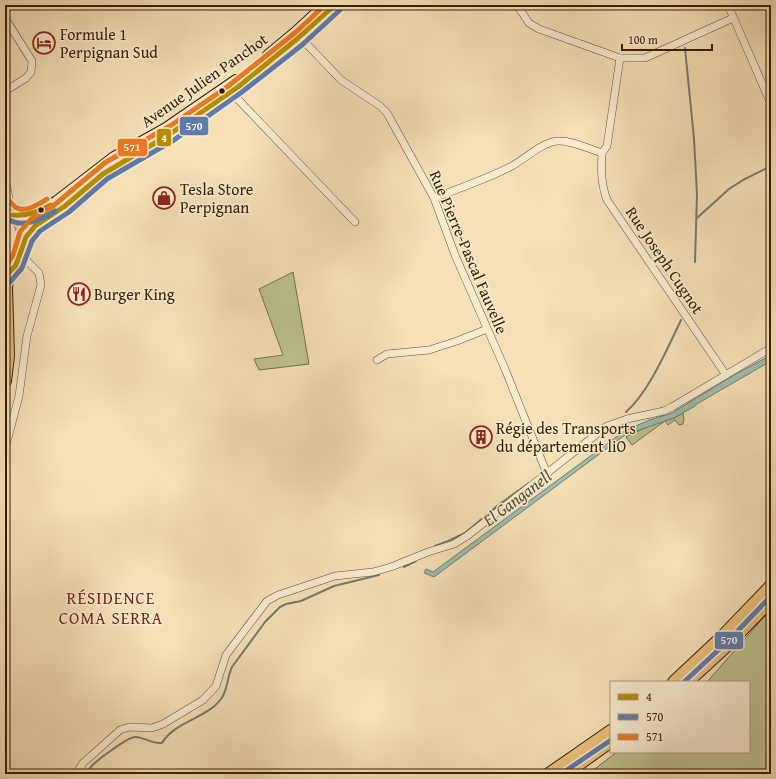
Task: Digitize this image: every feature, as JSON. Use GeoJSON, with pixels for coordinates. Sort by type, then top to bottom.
{"type":"FeatureCollection","features":[{"type":"Feature","properties":{"kind":"highway"},"geometry":{"type":"LineString","coordinates":[[5,381],[8,356],[6,287],[9,274]]}},
{"type":"Feature","properties":{"kind":"highway"},"geometry":{"type":"LineString","coordinates":[[675,681],[723,636],[771,586]]}},
{"type":"Feature","properties":{"kind":"highway"},"geometry":{"type":"LineString","coordinates":[[688,681],[723,649],[771,600]]}},
{"type":"Feature","properties":{"kind":"highway"},"geometry":{"type":"LineString","coordinates":[[549,774],[610,732]]}},
{"type":"Feature","properties":{"kind":"highway"},"geometry":{"type":"LineString","coordinates":[[565,774],[610,742]]}},
{"type":"Feature","properties":{"kind":"main road","name":"Avenue Julien Panchot"},"geometry":{"type":"LineString","coordinates":[[298,35],[324,5]]}},
{"type":"Feature","properties":{"kind":"main road","name":"Avenue Julien Panchot"},"geometry":{"type":"LineString","coordinates":[[22,250],[26,235],[32,228],[57,212],[110,168],[168,136],[229,90],[255,66],[298,35],[335,5]]}},
{"type":"Feature","properties":{"kind":"main road","name":"Avenue Julien Panchot"},"geometry":{"type":"LineString","coordinates":[[9,207],[20,216],[31,215],[52,204],[114,157],[229,90]]}},
{"type":"Feature","properties":{"kind":"main road"},"geometry":{"type":"LineString","coordinates":[[9,207],[18,220],[23,234],[22,250],[9,274]]}},
{"type":"Feature","properties":{"kind":"street"},"geometry":{"type":"LineString","coordinates":[[517,5],[530,23],[539,29],[620,58],[645,58],[733,18]]}},
{"type":"Feature","properties":{"kind":"street"},"geometry":{"type":"LineString","coordinates":[[728,5],[771,104]]}},
{"type":"Feature","properties":{"kind":"street"},"geometry":{"type":"LineString","coordinates":[[5,18],[32,61],[31,72],[26,78],[5,91]]}},
{"type":"Feature","properties":{"kind":"street","name":"Rue Pierre-Pascal Fauvelle"},"geometry":{"type":"LineString","coordinates":[[298,35],[340,80],[380,106],[387,113],[434,198],[455,255],[505,369],[547,474]]}},
{"type":"Feature","properties":{"kind":"street","name":"Rue Joseph Cugnot"},"geometry":{"type":"LineString","coordinates":[[620,58],[607,146],[602,153],[601,179],[603,189],[607,200],[726,375]]}},
{"type":"Feature","properties":{"kind":"street"},"geometry":{"type":"LineString","coordinates":[[229,90],[355,222]]}},
{"type":"Feature","properties":{"kind":"street"},"geometry":{"type":"LineString","coordinates":[[434,198],[483,180],[556,141],[566,142],[602,153]]}},
{"type":"Feature","properties":{"kind":"street"},"geometry":{"type":"LineString","coordinates":[[5,182],[9,207]]}},
{"type":"Feature","properties":{"kind":"street"},"geometry":{"type":"LineString","coordinates":[[5,449],[19,396],[24,347],[41,285],[39,273],[28,262],[22,250]]}},
{"type":"Feature","properties":{"kind":"street"},"geometry":{"type":"LineString","coordinates":[[9,274],[27,266],[36,269]]}},
{"type":"Feature","properties":{"kind":"street"},"geometry":{"type":"LineString","coordinates":[[377,360],[387,354],[429,350],[487,329]]}},
{"type":"Feature","properties":{"kind":"street"},"geometry":{"type":"LineString","coordinates":[[76,774],[83,763],[120,730],[129,727],[152,728],[163,724],[203,700],[216,686],[221,666],[226,655],[267,602],[278,595],[334,576],[373,572],[391,567],[428,552],[454,544],[467,536],[607,426],[672,407],[771,348]]}},
{"type":"Feature","properties":{"kind":"green space"},"geometry":{"type":"Polygon","coordinates":[[[293,272],[309,364],[259,370],[254,359],[283,355],[259,289],[293,272]]]}},
{"type":"Feature","properties":{"kind":"green space"},"geometry":{"type":"Polygon","coordinates":[[[683,413],[683,424],[679,425],[675,420],[668,425],[665,421],[632,445],[626,437],[651,425],[674,418],[683,413]]]}},
{"type":"Feature","properties":{"kind":"green space"},"geometry":{"type":"Polygon","coordinates":[[[771,609],[771,774],[588,774],[616,753],[750,753],[750,681],[708,681],[771,609]]]}},
{"type":"Feature","properties":{"kind":"water"},"geometry":{"type":"Polygon","coordinates":[[[771,355],[771,361],[674,418],[625,435],[434,577],[424,573],[426,569],[433,572],[623,432],[649,420],[672,413],[734,375],[771,355]]]}},
{"type":"Feature","properties":{"kind":"waterway"},"geometry":{"type":"LineString","coordinates":[[685,48],[694,139],[697,194],[695,262]]}},
{"type":"Feature","properties":{"kind":"waterway"},"geometry":{"type":"LineString","coordinates":[[697,218],[729,189],[771,166]]}},
{"type":"Feature","properties":{"kind":"waterway"},"geometry":{"type":"LineString","coordinates":[[626,412],[650,381],[681,320]]}},
{"type":"Feature","properties":{"kind":"waterway"},"geometry":{"type":"LineString","coordinates":[[435,546],[465,533],[497,506],[529,483]]}},
{"type":"Feature","properties":{"kind":"waterway"},"geometry":{"type":"LineString","coordinates":[[404,567],[416,561]]}},
{"type":"Feature","properties":{"kind":"waterway","name":"El Ganganell"},"geometry":{"type":"LineString","coordinates":[[88,774],[93,765],[111,750],[131,738],[138,737],[162,743],[182,725],[215,706],[223,695],[232,667],[265,622],[280,607],[286,604],[301,601],[334,586],[379,575]]}},
{"type":"Feature","properties":{"kind":"transit line","name":"571"},"geometry":{"type":"LineString","coordinates":[[5,267],[13,255],[20,232],[31,219],[53,206],[106,162],[170,126],[227,87],[296,32],[325,5]]}},
{"type":"Feature","properties":{"kind":"transit line","name":"4"},"geometry":{"type":"LineString","coordinates":[[5,277],[16,265],[26,237],[35,226],[65,206],[103,174],[170,134],[238,87],[297,39],[335,5]]}},
{"type":"Feature","properties":{"kind":"transit line","name":"570"},"geometry":{"type":"LineString","coordinates":[[10,282],[22,268],[32,241],[40,231],[69,212],[107,179],[174,140],[242,92],[302,45],[340,10]]}},
{"type":"Feature","properties":{"kind":"transit line","name":"571"},"geometry":{"type":"LineString","coordinates":[[9,201],[16,207],[24,209],[33,207],[47,199]]}},
{"type":"Feature","properties":{"kind":"transit line","name":"4"},"geometry":{"type":"LineString","coordinates":[[13,215],[33,213],[51,205]]}},
{"type":"Feature","properties":{"kind":"transit line","name":"570"},"geometry":{"type":"LineString","coordinates":[[5,217],[11,221],[23,223],[43,218],[55,211]]}},
{"type":"Feature","properties":{"kind":"transit line","name":"570"},"geometry":{"type":"LineString","coordinates":[[685,681],[728,641],[771,596]]}},
{"type":"Feature","properties":{"kind":"transit line","name":"570"},"geometry":{"type":"LineString","coordinates":[[561,774],[610,741]]}},
{"type":"Feature","properties":{"kind":"place","name":"Formule 1 Perpignan Sud"},"geometry":{"type":"Point","coordinates":[44,43]}},
{"type":"Feature","properties":{"kind":"place","name":"Tesla Store Perpignan"},"geometry":{"type":"Point","coordinates":[164,198]}},
{"type":"Feature","properties":{"kind":"place","name":"Burger King"},"geometry":{"type":"Point","coordinates":[79,294]}},
{"type":"Feature","properties":{"kind":"place","name":"Régie des Transports du département liO"},"geometry":{"type":"Point","coordinates":[481,437]}},
{"type":"Feature","properties":{"kind":"district","name":"RÉSIDENCE COMA SERRA"},"geometry":{"type":"Point","coordinates":[111,608]}}]}
